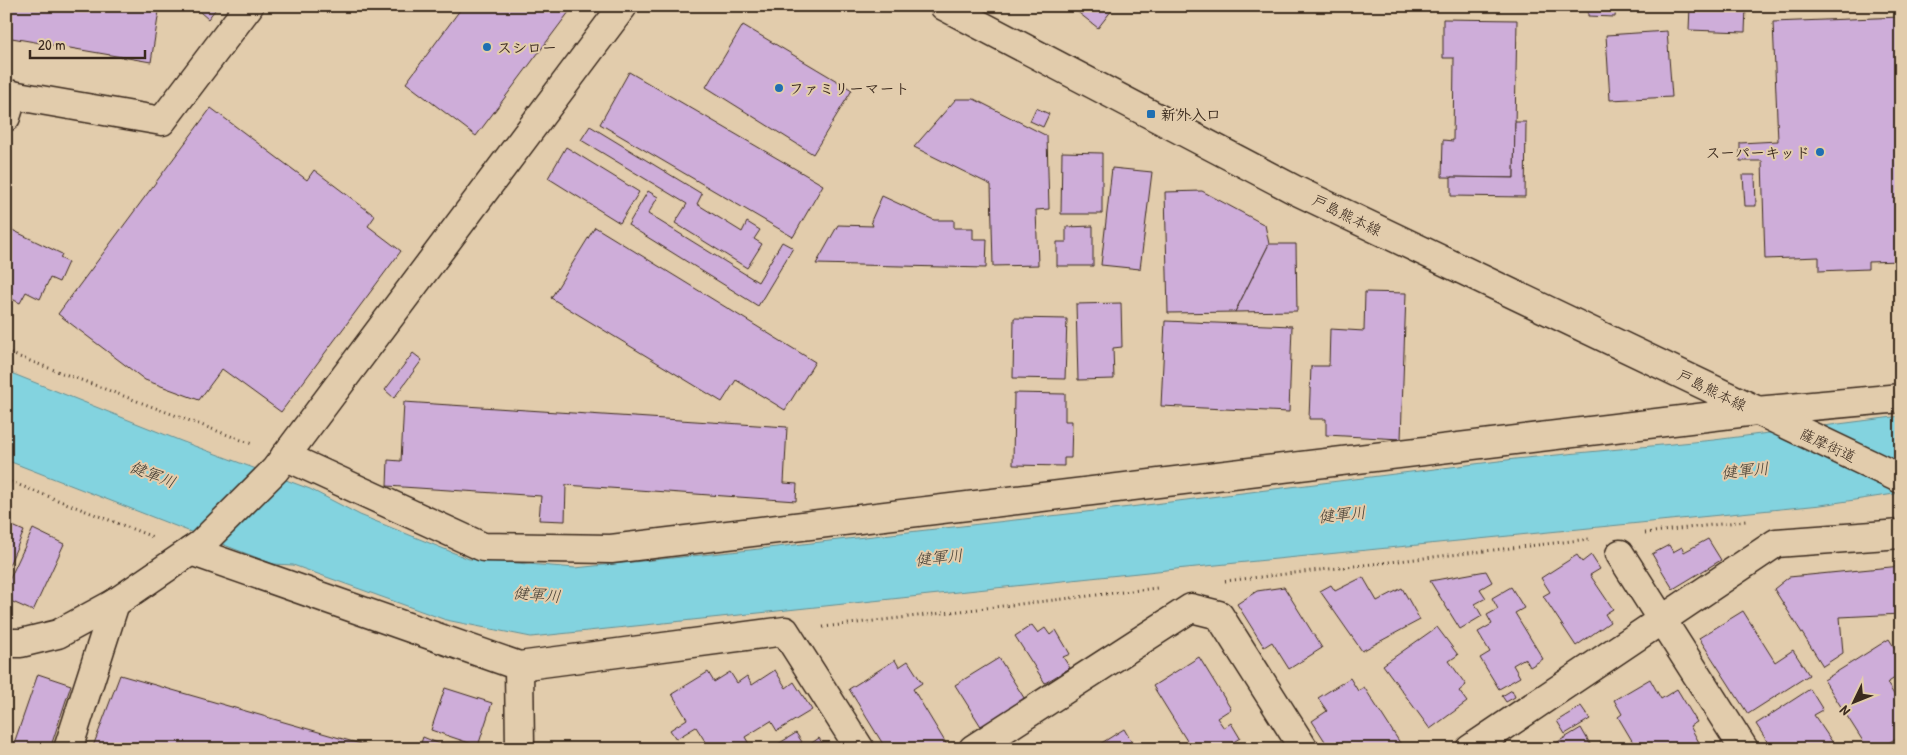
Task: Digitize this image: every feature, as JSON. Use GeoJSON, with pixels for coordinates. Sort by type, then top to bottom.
{"type":"FeatureCollection","features":[{"type":"Feature","properties":{"kind":"street"},"geometry":{"type":"LineString","coordinates":[[9,102],[162,121],[249,6]]}},
{"type":"Feature","properties":{"kind":"street"},"geometry":{"type":"LineString","coordinates":[[6,643],[21,643],[58,634],[115,603],[196,548],[280,463],[624,6]]}},
{"type":"Feature","properties":{"kind":"street","name":"戸島熊本線"},"geometry":{"type":"LineString","coordinates":[[944,6],[1294,190],[1756,410]]}},
{"type":"Feature","properties":{"kind":"street"},"geometry":{"type":"LineString","coordinates":[[280,463],[483,547],[611,549],[1756,410],[1901,398]]}},
{"type":"Feature","properties":{"kind":"street","name":"薩摩街道"},"geometry":{"type":"LineString","coordinates":[[1756,410],[1901,480]]}},
{"type":"Feature","properties":{"kind":"street"},"geometry":{"type":"LineString","coordinates":[[1470,749],[1776,543],[1901,534]]}},
{"type":"Feature","properties":{"kind":"street"},"geometry":{"type":"LineString","coordinates":[[196,548],[519,666],[785,631],[860,749]]}},
{"type":"Feature","properties":{"kind":"street"},"geometry":{"type":"LineString","coordinates":[[1620,554],[1744,749]]}},
{"type":"Feature","properties":{"kind":"street"},"geometry":{"type":"LineString","coordinates":[[68,749],[115,603]]}},
{"type":"Feature","properties":{"kind":"street"},"geometry":{"type":"LineString","coordinates":[[973,749],[1191,608],[1219,615],[1304,749]]}},
{"type":"Feature","properties":{"kind":"street"},"geometry":{"type":"LineString","coordinates":[[519,666],[520,749]]}},
{"type":"Feature","properties":{"kind":"path"},"geometry":{"type":"LineString","coordinates":[[6,352],[280,463]]}},
{"type":"Feature","properties":{"kind":"path"},"geometry":{"type":"LineString","coordinates":[[6,480],[196,548]]}},
{"type":"Feature","properties":{"kind":"path"},"geometry":{"type":"LineString","coordinates":[[1643,533],[1752,521]]}},
{"type":"Feature","properties":{"kind":"path"},"geometry":{"type":"LineString","coordinates":[[1219,581],[1594,539]]}},
{"type":"Feature","properties":{"kind":"path"},"geometry":{"type":"LineString","coordinates":[[785,631],[1160,588]]}},
{"type":"Feature","properties":{"kind":"water","name":"健軍川"},"geometry":{"type":"Polygon","coordinates":[[[6,371],[181,441],[310,489],[360,515],[469,559],[575,568],[1130,507],[1515,459],[1714,440],[1901,416],[1901,493],[1821,505],[1176,569],[531,637],[446,620],[293,565],[273,564],[6,460],[6,371]]]}},
{"type":"Feature","properties":{"kind":"building"},"geometry":{"type":"Polygon","coordinates":[[[6,6],[131,6],[159,11],[151,62],[6,37],[6,6]]]}},
{"type":"Feature","properties":{"kind":"building"},"geometry":{"type":"Polygon","coordinates":[[[193,6],[218,6],[208,19],[193,6]]]}},
{"type":"Feature","properties":{"kind":"building","name":"スシロー"},"geometry":{"type":"Polygon","coordinates":[[[463,6],[562,6],[569,12],[476,136],[406,83],[463,6]]]}},
{"type":"Feature","properties":{"kind":"building"},"geometry":{"type":"Polygon","coordinates":[[[1070,6],[1115,6],[1098,28],[1070,6]]]}},
{"type":"Feature","properties":{"kind":"building"},"geometry":{"type":"Polygon","coordinates":[[[1465,6],[1525,6],[1525,9],[1465,6]]]}},
{"type":"Feature","properties":{"kind":"building"},"geometry":{"type":"Polygon","coordinates":[[[1588,6],[1616,6],[1615,17],[1588,16],[1588,6]]]}},
{"type":"Feature","properties":{"kind":"building"},"geometry":{"type":"Polygon","coordinates":[[[1690,6],[1746,7],[1745,32],[1689,30],[1690,6]]]}},
{"type":"Feature","properties":{"kind":"building","name":"スーパーキッド"},"geometry":{"type":"Polygon","coordinates":[[[1901,17],[1901,261],[1868,262],[1868,269],[1819,271],[1819,257],[1765,259],[1762,161],[1740,161],[1740,143],[1778,141],[1773,22],[1901,17]]]}},
{"type":"Feature","properties":{"kind":"building"},"geometry":{"type":"Polygon","coordinates":[[[1443,19],[1517,20],[1514,178],[1442,177],[1443,140],[1453,141],[1454,58],[1443,58],[1443,19]]]}},
{"type":"Feature","properties":{"kind":"building","name":"ファミリーマート"},"geometry":{"type":"Polygon","coordinates":[[[743,25],[852,90],[813,154],[706,87],[743,25]]]}},
{"type":"Feature","properties":{"kind":"building"},"geometry":{"type":"Polygon","coordinates":[[[1667,31],[1672,97],[1610,100],[1606,35],[1667,31]]]}},
{"type":"Feature","properties":{"kind":"building"},"geometry":{"type":"Polygon","coordinates":[[[629,72],[823,185],[793,237],[600,124],[629,72]]]}},
{"type":"Feature","properties":{"kind":"building"},"geometry":{"type":"Polygon","coordinates":[[[956,99],[974,99],[1047,136],[1049,209],[1036,210],[1038,265],[993,266],[991,185],[914,147],[956,99]]]}},
{"type":"Feature","properties":{"kind":"building"},"geometry":{"type":"Polygon","coordinates":[[[211,108],[307,180],[314,170],[375,216],[368,226],[401,251],[281,412],[222,369],[199,400],[145,380],[58,314],[211,108]]]}},
{"type":"Feature","properties":{"kind":"building"},"geometry":{"type":"Polygon","coordinates":[[[1036,108],[1049,114],[1043,127],[1030,121],[1036,108]]]}},
{"type":"Feature","properties":{"kind":"building"},"geometry":{"type":"Polygon","coordinates":[[[1515,122],[1526,122],[1525,197],[1451,196],[1451,177],[1514,178],[1515,122]]]}},
{"type":"Feature","properties":{"kind":"building"},"geometry":{"type":"Polygon","coordinates":[[[590,126],[702,194],[697,204],[742,232],[747,222],[760,230],[754,239],[762,244],[747,268],[675,223],[687,204],[581,140],[590,126]]]}},
{"type":"Feature","properties":{"kind":"building"},"geometry":{"type":"Polygon","coordinates":[[[566,147],[639,192],[620,223],[548,178],[566,147]]]}},
{"type":"Feature","properties":{"kind":"building"},"geometry":{"type":"Polygon","coordinates":[[[1062,152],[1102,153],[1102,214],[1061,214],[1062,152]]]}},
{"type":"Feature","properties":{"kind":"building"},"geometry":{"type":"Polygon","coordinates":[[[1112,168],[1152,172],[1140,269],[1101,265],[1112,168]]]}},
{"type":"Feature","properties":{"kind":"building"},"geometry":{"type":"Polygon","coordinates":[[[1743,175],[1755,175],[1756,206],[1745,206],[1743,175]]]}},
{"type":"Feature","properties":{"kind":"building"},"geometry":{"type":"Polygon","coordinates":[[[648,191],[658,197],[648,214],[758,282],[782,242],[793,248],[758,306],[628,225],[648,191]]]}},
{"type":"Feature","properties":{"kind":"building"},"geometry":{"type":"Polygon","coordinates":[[[1202,191],[1265,225],[1269,244],[1235,312],[1168,313],[1165,192],[1202,191]]]}},
{"type":"Feature","properties":{"kind":"building"},"geometry":{"type":"Polygon","coordinates":[[[882,196],[934,220],[954,220],[954,228],[973,228],[973,239],[987,239],[986,268],[816,264],[838,225],[873,226],[871,221],[882,196]]]}},
{"type":"Feature","properties":{"kind":"building"},"geometry":{"type":"Polygon","coordinates":[[[1093,226],[1093,266],[1057,266],[1057,242],[1066,242],[1066,227],[1093,226]]]}},
{"type":"Feature","properties":{"kind":"building"},"geometry":{"type":"Polygon","coordinates":[[[6,227],[62,254],[60,258],[68,262],[59,282],[50,278],[40,299],[26,292],[20,303],[6,296],[6,227]]]}},
{"type":"Feature","properties":{"kind":"building"},"geometry":{"type":"Polygon","coordinates":[[[595,227],[815,362],[785,410],[736,380],[722,402],[551,298],[595,227]]]}},
{"type":"Feature","properties":{"kind":"building"},"geometry":{"type":"Polygon","coordinates":[[[1269,244],[1296,244],[1297,311],[1235,312],[1269,244]]]}},
{"type":"Feature","properties":{"kind":"building"},"geometry":{"type":"Polygon","coordinates":[[[1365,292],[1406,293],[1401,439],[1326,435],[1326,419],[1309,419],[1311,366],[1329,366],[1330,329],[1364,331],[1365,292]]]}},
{"type":"Feature","properties":{"kind":"building"},"geometry":{"type":"Polygon","coordinates":[[[1121,303],[1122,347],[1113,348],[1114,379],[1078,380],[1076,304],[1121,303]]]}},
{"type":"Feature","properties":{"kind":"building"},"geometry":{"type":"Polygon","coordinates":[[[1014,318],[1067,319],[1065,379],[1013,378],[1014,318]]]}},
{"type":"Feature","properties":{"kind":"building"},"geometry":{"type":"Polygon","coordinates":[[[1165,321],[1292,326],[1289,412],[1161,406],[1165,321]]]}},
{"type":"Feature","properties":{"kind":"building"},"geometry":{"type":"Polygon","coordinates":[[[413,353],[422,360],[394,398],[385,390],[413,353]]]}},
{"type":"Feature","properties":{"kind":"building"},"geometry":{"type":"Polygon","coordinates":[[[1014,393],[1065,394],[1065,421],[1072,421],[1071,458],[1064,458],[1064,466],[1013,465],[1014,393]]]}},
{"type":"Feature","properties":{"kind":"building"},"geometry":{"type":"Polygon","coordinates":[[[404,402],[787,427],[784,483],[797,484],[796,501],[566,485],[565,521],[539,520],[541,496],[387,486],[388,460],[401,461],[404,402]]]}},
{"type":"Feature","properties":{"kind":"building"},"geometry":{"type":"Polygon","coordinates":[[[6,523],[24,531],[6,572],[6,523]]]}},
{"type":"Feature","properties":{"kind":"building"},"geometry":{"type":"Polygon","coordinates":[[[33,529],[64,544],[33,611],[6,599],[6,587],[33,529]]]}},
{"type":"Feature","properties":{"kind":"building"},"geometry":{"type":"Polygon","coordinates":[[[1708,539],[1721,560],[1673,589],[1652,554],[1669,545],[1673,552],[1682,547],[1684,552],[1708,539]]]}},
{"type":"Feature","properties":{"kind":"building"},"geometry":{"type":"Polygon","coordinates":[[[1577,555],[1582,562],[1591,555],[1600,569],[1590,575],[1613,609],[1605,614],[1610,622],[1576,646],[1543,596],[1550,592],[1541,578],[1577,555]]]}},
{"type":"Feature","properties":{"kind":"building"},"geometry":{"type":"Polygon","coordinates":[[[1901,566],[1901,614],[1840,617],[1843,653],[1823,666],[1774,589],[1789,577],[1901,566]]]}},
{"type":"Feature","properties":{"kind":"building"},"geometry":{"type":"Polygon","coordinates":[[[1486,571],[1492,582],[1480,589],[1486,598],[1475,604],[1482,616],[1460,629],[1430,581],[1486,571]]]}},
{"type":"Feature","properties":{"kind":"building"},"geometry":{"type":"Polygon","coordinates":[[[1363,577],[1377,601],[1402,588],[1420,620],[1362,651],[1320,591],[1331,585],[1335,591],[1363,577]]]}},
{"type":"Feature","properties":{"kind":"building"},"geometry":{"type":"Polygon","coordinates":[[[1284,587],[1322,648],[1289,669],[1272,642],[1264,647],[1237,604],[1257,591],[1284,587]]]}},
{"type":"Feature","properties":{"kind":"building"},"geometry":{"type":"Polygon","coordinates":[[[1511,587],[1524,608],[1515,613],[1543,659],[1530,667],[1525,658],[1513,665],[1520,677],[1499,689],[1480,658],[1490,652],[1478,632],[1492,624],[1487,615],[1498,609],[1492,598],[1511,587]]]}},
{"type":"Feature","properties":{"kind":"building"},"geometry":{"type":"Polygon","coordinates":[[[1743,611],[1775,662],[1793,650],[1809,675],[1748,714],[1699,638],[1743,611]]]}},
{"type":"Feature","properties":{"kind":"building"},"geometry":{"type":"Polygon","coordinates":[[[1032,625],[1038,633],[1045,628],[1050,635],[1056,630],[1070,654],[1063,657],[1070,668],[1045,683],[1015,636],[1032,625]]]}},
{"type":"Feature","properties":{"kind":"building"},"geometry":{"type":"Polygon","coordinates":[[[1437,627],[1458,655],[1449,661],[1466,685],[1459,691],[1467,702],[1430,729],[1383,665],[1437,627]]]}},
{"type":"Feature","properties":{"kind":"building"},"geometry":{"type":"Polygon","coordinates":[[[1889,639],[1901,658],[1901,674],[1887,683],[1901,706],[1901,735],[1879,749],[1868,749],[1824,680],[1889,639]]]}},
{"type":"Feature","properties":{"kind":"building"},"geometry":{"type":"Polygon","coordinates":[[[1199,657],[1231,709],[1217,718],[1224,728],[1231,723],[1240,738],[1222,749],[1192,749],[1153,686],[1199,657]]]}},
{"type":"Feature","properties":{"kind":"building"},"geometry":{"type":"Polygon","coordinates":[[[999,658],[1026,701],[982,728],[955,685],[999,658]]]}},
{"type":"Feature","properties":{"kind":"building"},"geometry":{"type":"Polygon","coordinates":[[[895,660],[899,667],[908,661],[922,683],[913,689],[947,745],[941,749],[886,749],[849,689],[895,660]]]}},
{"type":"Feature","properties":{"kind":"building"},"geometry":{"type":"Polygon","coordinates":[[[775,670],[786,688],[794,682],[812,710],[777,731],[771,721],[745,737],[752,749],[723,749],[722,746],[718,749],[710,749],[696,727],[676,739],[670,730],[687,719],[672,694],[708,672],[714,682],[730,672],[737,683],[747,676],[752,685],[775,670]]]}},
{"type":"Feature","properties":{"kind":"building"},"geometry":{"type":"Polygon","coordinates":[[[38,674],[71,685],[50,749],[12,749],[38,674]]]}},
{"type":"Feature","properties":{"kind":"building"},"geometry":{"type":"Polygon","coordinates":[[[120,675],[378,749],[92,749],[120,675]]]}},
{"type":"Feature","properties":{"kind":"building"},"geometry":{"type":"Polygon","coordinates":[[[1350,678],[1358,691],[1364,687],[1404,749],[1330,749],[1312,721],[1327,711],[1318,698],[1350,678]]]}},
{"type":"Feature","properties":{"kind":"building"},"geometry":{"type":"Polygon","coordinates":[[[1650,679],[1661,699],[1677,689],[1697,722],[1690,726],[1701,746],[1696,749],[1637,749],[1618,717],[1622,714],[1614,700],[1650,679]]]}},
{"type":"Feature","properties":{"kind":"building"},"geometry":{"type":"Polygon","coordinates":[[[445,688],[492,703],[478,746],[431,730],[445,688]]]}},
{"type":"Feature","properties":{"kind":"building"},"geometry":{"type":"Polygon","coordinates":[[[1810,689],[1823,710],[1814,715],[1833,743],[1827,747],[1828,749],[1772,749],[1756,724],[1810,689]]]}},
{"type":"Feature","properties":{"kind":"building"},"geometry":{"type":"Polygon","coordinates":[[[1512,690],[1515,697],[1506,702],[1502,696],[1512,690]]]}},
{"type":"Feature","properties":{"kind":"building"},"geometry":{"type":"Polygon","coordinates":[[[1581,706],[1590,719],[1565,734],[1557,721],[1581,706]]]}},
{"type":"Feature","properties":{"kind":"building"},"geometry":{"type":"Polygon","coordinates":[[[1581,728],[1593,749],[1546,749],[1581,728]]]}},
{"type":"Feature","properties":{"kind":"building"},"geometry":{"type":"Polygon","coordinates":[[[1124,729],[1134,746],[1140,742],[1144,749],[1092,749],[1124,729]]]}},
{"type":"Feature","properties":{"kind":"building"},"geometry":{"type":"Polygon","coordinates":[[[796,733],[802,742],[792,749],[780,749],[778,744],[796,733]]]}},
{"type":"Feature","properties":{"kind":"building"},"geometry":{"type":"Polygon","coordinates":[[[423,737],[452,749],[419,749],[423,737]]]}},
{"type":"Feature","properties":{"kind":"building"},"geometry":{"type":"Polygon","coordinates":[[[819,738],[826,749],[803,749],[819,738]]]}},
{"type":"Feature","properties":{"kind":"place","name":"スシロー"},"geometry":{"type":"Point","coordinates":[487,47]}},
{"type":"Feature","properties":{"kind":"place","name":"ファミリーマート"},"geometry":{"type":"Point","coordinates":[779,88]}},
{"type":"Feature","properties":{"kind":"place","name":"新外入口"},"geometry":{"type":"Point","coordinates":[1151,114]}},
{"type":"Feature","properties":{"kind":"place","name":"スーパーキッド"},"geometry":{"type":"Point","coordinates":[1820,152]}}]}
